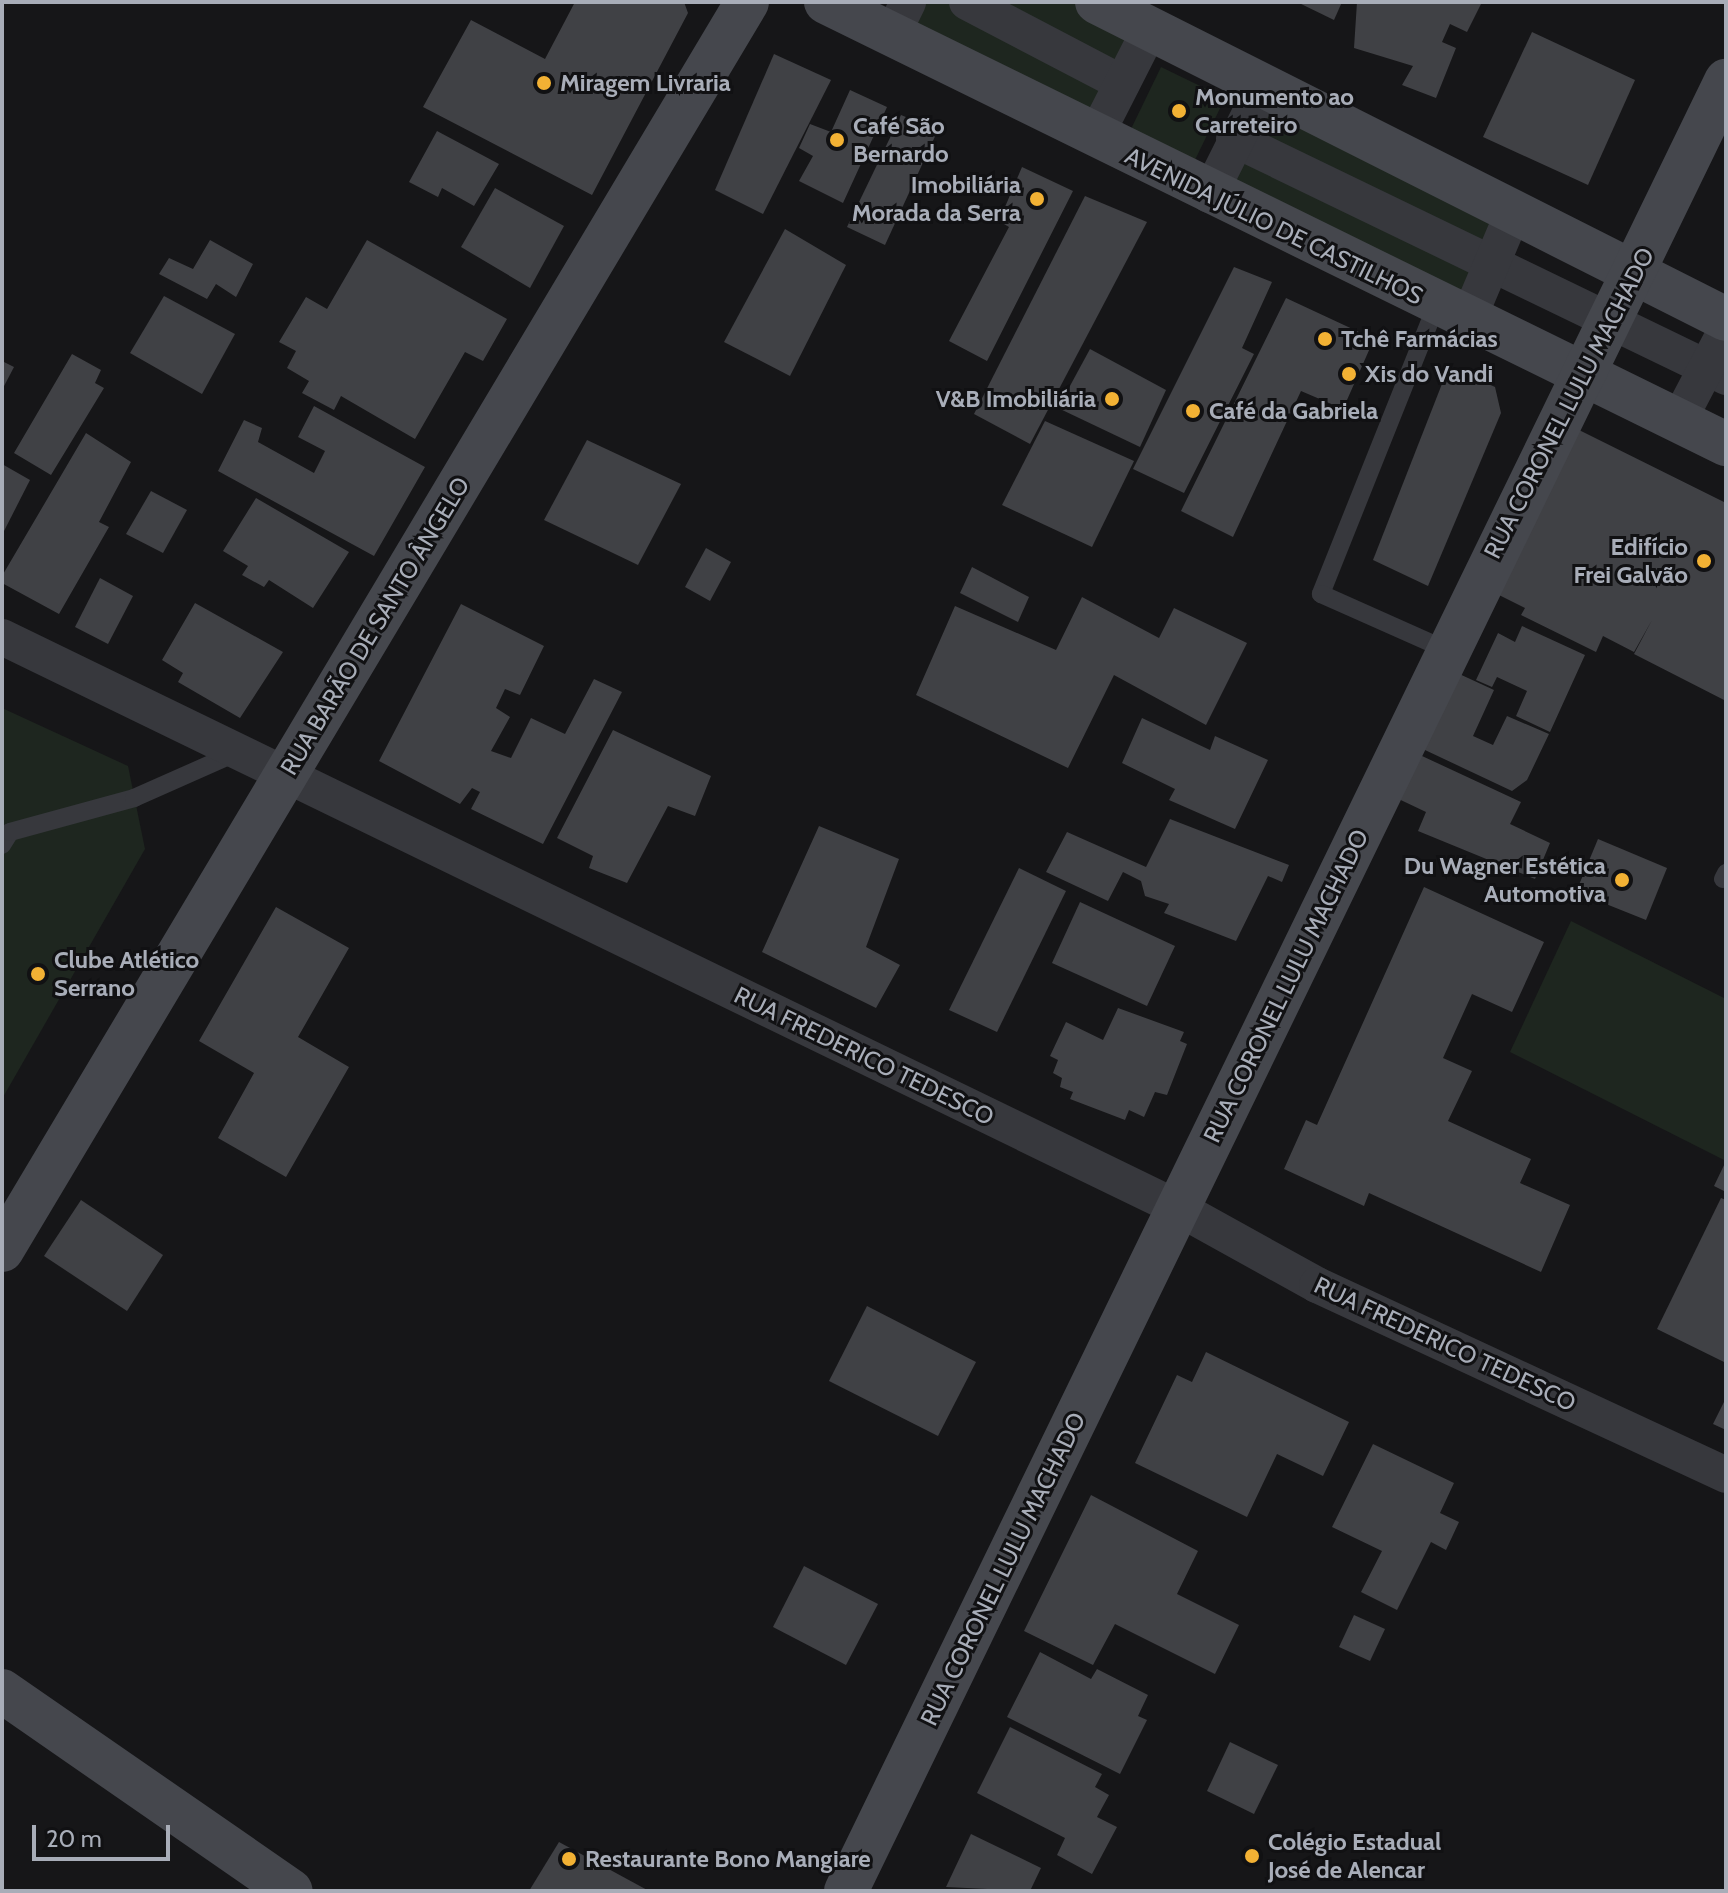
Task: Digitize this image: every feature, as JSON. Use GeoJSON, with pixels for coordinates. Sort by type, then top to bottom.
{"type":"FeatureCollection","features":[{"type":"Feature","properties":{"kind":"street","name":"RUA BARÃO DE SANTO ÂNGELO"},"geometry":{"type":"LineString","coordinates":[[2,1250],[747,2]]}},
{"type":"Feature","properties":{"kind":"street","name":"AVENIDA JÚLIO DE CASTILHOS"},"geometry":{"type":"LineString","coordinates":[[826,2],[900,18],[1095,137],[1581,378],[1726,444]]}},
{"type":"Feature","properties":{"kind":"street"},"geometry":{"type":"LineString","coordinates":[[967,2],[1122,83]]}},
{"type":"Feature","properties":{"kind":"street"},"geometry":{"type":"LineString","coordinates":[[1097,2],[1514,211],[1635,276],[1726,319]]}},
{"type":"Feature","properties":{"kind":"street"},"geometry":{"type":"LineString","coordinates":[[1095,137],[1150,29]]}},
{"type":"Feature","properties":{"kind":"street","name":"RUA CORONEL LULU MACHADO"},"geometry":{"type":"LineString","coordinates":[[846,1891],[1447,650],[1581,378],[1635,276],[1726,81]]}},
{"type":"Feature","properties":{"kind":"street"},"geometry":{"type":"LineString","coordinates":[[1209,195],[1234,139],[1264,85]]}},
{"type":"Feature","properties":{"kind":"street"},"geometry":{"type":"LineString","coordinates":[[1234,139],[1610,324],[1715,372]]}},
{"type":"Feature","properties":{"kind":"street"},"geometry":{"type":"LineString","coordinates":[[1451,314],[1494,267],[1514,211]]}},
{"type":"Feature","properties":{"kind":"street"},"geometry":{"type":"LineString","coordinates":[[1679,420],[1715,372],[1726,330]]}},
{"type":"Feature","properties":{"kind":"street","name":"RUA FREDERICO TEDESCO"},"geometry":{"type":"LineString","coordinates":[[2,637],[288,771],[1178,1208],[1317,1285],[1726,1475]]}},
{"type":"Feature","properties":{"kind":"street"},"geometry":{"type":"LineString","coordinates":[[2,1691],[291,1891]]}},
{"type":"Feature","properties":{"kind":"lane"},"geometry":{"type":"LineString","coordinates":[[1447,650],[1321,594],[1451,314]]}},
{"type":"Feature","properties":{"kind":"lane"},"geometry":{"type":"LineString","coordinates":[[2,845],[10,832],[134,798],[242,750]]}},
{"type":"Feature","properties":{"kind":"shaded area"},"geometry":{"type":"Polygon","coordinates":[[[908,2],[1097,2],[1150,29],[1095,137],[892,35],[908,2]]]}},
{"type":"Feature","properties":{"kind":"shaded area"},"geometry":{"type":"Polygon","coordinates":[[[1161,67],[1225,98],[1195,160],[1131,129],[1161,67]]]}},
{"type":"Feature","properties":{"kind":"shaded area"},"geometry":{"type":"Polygon","coordinates":[[[1264,85],[1514,211],[1467,322],[1209,195],[1264,85]]]}},
{"type":"Feature","properties":{"kind":"shaded area","name":"Clube Atlético Serrano"},"geometry":{"type":"Polygon","coordinates":[[[2,708],[128,766],[145,849],[2,1099],[2,708]]]}},
{"type":"Feature","properties":{"kind":"shaded area"},"geometry":{"type":"Polygon","coordinates":[[[1571,921],[1726,999],[1726,1161],[1510,1052],[1571,921]]]}},
{"type":"Feature","properties":{"kind":"building","name":"Miragem Livraria"},"geometry":{"type":"Polygon","coordinates":[[[575,2],[684,2],[688,13],[592,195],[423,107],[471,20],[545,59],[575,2]]]}},
{"type":"Feature","properties":{"kind":"building"},"geometry":{"type":"Polygon","coordinates":[[[1297,2],[1342,2],[1334,20],[1297,2]]]}},
{"type":"Feature","properties":{"kind":"building"},"geometry":{"type":"Polygon","coordinates":[[[1357,2],[1482,2],[1467,32],[1450,24],[1442,42],[1456,48],[1436,98],[1402,85],[1413,66],[1354,48],[1357,2]]]}},
{"type":"Feature","properties":{"kind":"building"},"geometry":{"type":"Polygon","coordinates":[[[1532,32],[1635,80],[1588,185],[1483,137],[1532,32]]]}},
{"type":"Feature","properties":{"kind":"building"},"geometry":{"type":"Polygon","coordinates":[[[774,54],[831,80],[763,214],[715,190],[774,54]]]}},
{"type":"Feature","properties":{"kind":"building","name":"Café São Bernardo"},"geometry":{"type":"Polygon","coordinates":[[[850,90],[887,107],[843,203],[799,181],[813,156],[799,148],[810,124],[831,132],[850,90]]]}},
{"type":"Feature","properties":{"kind":"building"},"geometry":{"type":"Polygon","coordinates":[[[901,115],[938,130],[885,245],[847,227],[901,115]]]}},
{"type":"Feature","properties":{"kind":"building"},"geometry":{"type":"Polygon","coordinates":[[[437,131],[499,164],[474,206],[442,188],[438,197],[409,182],[437,131]]]}},
{"type":"Feature","properties":{"kind":"building"},"geometry":{"type":"Polygon","coordinates":[[[1022,167],[1073,191],[987,361],[949,341],[1009,227],[999,221],[1022,167]]]}},
{"type":"Feature","properties":{"kind":"building"},"geometry":{"type":"Polygon","coordinates":[[[495,188],[564,226],[530,288],[461,247],[495,188]]]}},
{"type":"Feature","properties":{"kind":"building"},"geometry":{"type":"Polygon","coordinates":[[[1085,196],[1147,222],[1030,444],[974,414],[1085,196]]]}},
{"type":"Feature","properties":{"kind":"building"},"geometry":{"type":"Polygon","coordinates":[[[785,229],[846,265],[790,376],[724,342],[785,229]]]}},
{"type":"Feature","properties":{"kind":"building"},"geometry":{"type":"Polygon","coordinates":[[[210,240],[253,264],[236,297],[216,284],[207,299],[159,274],[169,258],[193,269],[210,240]]]}},
{"type":"Feature","properties":{"kind":"building"},"geometry":{"type":"Polygon","coordinates":[[[367,240],[507,319],[483,361],[465,352],[415,439],[341,396],[334,410],[302,393],[309,381],[287,368],[296,351],[279,342],[306,297],[327,309],[367,240]]]}},
{"type":"Feature","properties":{"kind":"building","name":"Café da Gabriela"},"geometry":{"type":"Polygon","coordinates":[[[1234,267],[1272,282],[1242,348],[1254,354],[1184,493],[1133,469],[1234,267]]]}},
{"type":"Feature","properties":{"kind":"building"},"geometry":{"type":"Polygon","coordinates":[[[164,296],[235,334],[202,394],[130,353],[164,296]]]}},
{"type":"Feature","properties":{"kind":"building"},"geometry":{"type":"Polygon","coordinates":[[[1286,298],[1374,339],[1343,409],[1301,391],[1233,537],[1181,511],[1286,298]]]}},
{"type":"Feature","properties":{"kind":"building","name":"V&B Imobiliária"},"geometry":{"type":"Polygon","coordinates":[[[1090,349],[1166,390],[1140,447],[1058,408],[1090,349]]]}},
{"type":"Feature","properties":{"kind":"building"},"geometry":{"type":"Polygon","coordinates":[[[72,354],[101,370],[95,383],[104,388],[51,475],[14,453],[72,354]]]}},
{"type":"Feature","properties":{"kind":"building"},"geometry":{"type":"Polygon","coordinates":[[[2,361],[14,367],[2,390],[2,361]]]}},
{"type":"Feature","properties":{"kind":"building"},"geometry":{"type":"Polygon","coordinates":[[[1449,366],[1495,387],[1501,413],[1428,586],[1373,560],[1449,366]]]}},
{"type":"Feature","properties":{"kind":"building"},"geometry":{"type":"Polygon","coordinates":[[[314,406],[425,467],[374,556],[218,471],[244,420],[262,428],[258,442],[314,473],[325,451],[298,437],[314,406]]]}},
{"type":"Feature","properties":{"kind":"building"},"geometry":{"type":"Polygon","coordinates":[[[1045,421],[1134,461],[1092,547],[1002,505],[1045,421]]]}},
{"type":"Feature","properties":{"kind":"building"},"geometry":{"type":"Polygon","coordinates":[[[1573,427],[1726,503],[1726,701],[1634,654],[1652,620],[1634,652],[1603,636],[1596,652],[1521,615],[1525,608],[1491,591],[1573,427]]]}},
{"type":"Feature","properties":{"kind":"building"},"geometry":{"type":"Polygon","coordinates":[[[86,433],[131,462],[99,522],[109,527],[59,614],[2,583],[2,576],[86,433]]]}},
{"type":"Feature","properties":{"kind":"building"},"geometry":{"type":"Polygon","coordinates":[[[587,440],[681,484],[638,565],[544,520],[587,440]]]}},
{"type":"Feature","properties":{"kind":"building"},"geometry":{"type":"Polygon","coordinates":[[[2,464],[30,480],[2,535],[2,464]]]}},
{"type":"Feature","properties":{"kind":"building"},"geometry":{"type":"Polygon","coordinates":[[[151,491],[187,510],[163,553],[126,534],[151,491]]]}},
{"type":"Feature","properties":{"kind":"building"},"geometry":{"type":"Polygon","coordinates":[[[256,498],[349,552],[313,608],[269,580],[264,587],[242,575],[248,566],[223,551],[256,498]]]}},
{"type":"Feature","properties":{"kind":"building"},"geometry":{"type":"Polygon","coordinates":[[[706,548],[731,562],[710,601],[685,587],[706,548]]]}},
{"type":"Feature","properties":{"kind":"building"},"geometry":{"type":"Polygon","coordinates":[[[972,567],[1029,597],[1018,622],[960,593],[972,567]]]}},
{"type":"Feature","properties":{"kind":"building"},"geometry":{"type":"Polygon","coordinates":[[[100,578],[133,596],[108,644],[75,627],[100,578]]]}},
{"type":"Feature","properties":{"kind":"building"},"geometry":{"type":"Polygon","coordinates":[[[1082,597],[1159,638],[1174,608],[1247,643],[1206,725],[1114,675],[1068,768],[916,695],[955,606],[1056,650],[1082,597]]]}},
{"type":"Feature","properties":{"kind":"building"},"geometry":{"type":"Polygon","coordinates":[[[195,603],[283,652],[240,718],[178,682],[183,673],[162,660],[195,603]]]}},
{"type":"Feature","properties":{"kind":"building"},"geometry":{"type":"Polygon","coordinates":[[[461,604],[544,646],[520,695],[505,689],[496,708],[510,717],[491,751],[511,758],[531,718],[565,734],[594,679],[622,692],[543,844],[471,809],[480,792],[472,788],[460,804],[379,761],[461,604]]]}},
{"type":"Feature","properties":{"kind":"building"},"geometry":{"type":"Polygon","coordinates":[[[1522,626],[1585,655],[1550,732],[1516,716],[1527,691],[1497,677],[1492,687],[1476,680],[1498,633],[1515,642],[1522,626]]]}},
{"type":"Feature","properties":{"kind":"building"},"geometry":{"type":"Polygon","coordinates":[[[1442,666],[1494,690],[1473,736],[1493,745],[1507,716],[1549,734],[1527,780],[1512,791],[1408,742],[1442,666]]]}},
{"type":"Feature","properties":{"kind":"building"},"geometry":{"type":"Polygon","coordinates":[[[1142,718],[1210,750],[1215,736],[1268,760],[1235,829],[1169,800],[1175,789],[1122,763],[1142,718]]]}},
{"type":"Feature","properties":{"kind":"building"},"geometry":{"type":"Polygon","coordinates":[[[613,730],[711,776],[695,816],[668,806],[627,883],[589,868],[593,856],[557,838],[613,730]]]}},
{"type":"Feature","properties":{"kind":"building"},"geometry":{"type":"Polygon","coordinates":[[[1407,749],[1521,802],[1510,824],[1550,843],[1535,879],[1418,831],[1426,812],[1386,793],[1407,749]]]}},
{"type":"Feature","properties":{"kind":"building"},"geometry":{"type":"Polygon","coordinates":[[[1170,819],[1289,865],[1282,882],[1268,876],[1236,941],[1164,913],[1169,904],[1145,896],[1141,881],[1123,872],[1108,901],[1046,872],[1067,832],[1146,867],[1170,819]]]}},
{"type":"Feature","properties":{"kind":"building"},"geometry":{"type":"Polygon","coordinates":[[[819,826],[899,859],[866,947],[900,965],[876,1008],[762,952],[819,826]]]}},
{"type":"Feature","properties":{"kind":"building","name":"Du Wagner Estética Automotiva"},"geometry":{"type":"Polygon","coordinates":[[[1598,839],[1667,868],[1646,920],[1576,892],[1598,839]]]}},
{"type":"Feature","properties":{"kind":"building"},"geometry":{"type":"Polygon","coordinates":[[[1019,868],[1066,891],[997,1032],[949,1010],[1019,868]]]}},
{"type":"Feature","properties":{"kind":"building"},"geometry":{"type":"Polygon","coordinates":[[[1424,887],[1544,942],[1512,1012],[1472,994],[1443,1058],[1472,1071],[1448,1121],[1531,1159],[1520,1183],[1570,1205],[1541,1272],[1369,1193],[1364,1206],[1284,1169],[1306,1120],[1317,1125],[1424,887]]]}},
{"type":"Feature","properties":{"kind":"building"},"geometry":{"type":"Polygon","coordinates":[[[1080,902],[1175,946],[1147,1006],[1052,963],[1080,902]]]}},
{"type":"Feature","properties":{"kind":"building"},"geometry":{"type":"Polygon","coordinates":[[[276,907],[349,948],[298,1037],[349,1067],[286,1177],[218,1138],[254,1073],[199,1041],[276,907]]]}},
{"type":"Feature","properties":{"kind":"building"},"geometry":{"type":"Polygon","coordinates":[[[1118,1008],[1184,1032],[1180,1041],[1187,1044],[1167,1095],[1155,1092],[1144,1117],[1129,1110],[1125,1120],[1070,1099],[1073,1092],[1060,1087],[1062,1078],[1053,1073],[1058,1060],[1050,1056],[1066,1022],[1103,1040],[1118,1008]]]}},
{"type":"Feature","properties":{"kind":"building"},"geometry":{"type":"Polygon","coordinates":[[[1726,1161],[1726,1192],[1714,1186],[1726,1161]]]}},
{"type":"Feature","properties":{"kind":"building"},"geometry":{"type":"Polygon","coordinates":[[[1721,1198],[1726,1200],[1724,1362],[1657,1329],[1721,1198]]]}},
{"type":"Feature","properties":{"kind":"building"},"geometry":{"type":"Polygon","coordinates":[[[81,1200],[163,1255],[127,1311],[44,1256],[81,1200]]]}},
{"type":"Feature","properties":{"kind":"building"},"geometry":{"type":"Polygon","coordinates":[[[867,1306],[976,1362],[938,1436],[829,1381],[867,1306]]]}},
{"type":"Feature","properties":{"kind":"building"},"geometry":{"type":"Polygon","coordinates":[[[1206,1352],[1349,1422],[1323,1476],[1277,1454],[1247,1517],[1135,1463],[1177,1375],[1192,1382],[1206,1352]]]}},
{"type":"Feature","properties":{"kind":"building"},"geometry":{"type":"Polygon","coordinates":[[[1726,1398],[1726,1430],[1713,1424],[1726,1398]]]}},
{"type":"Feature","properties":{"kind":"building"},"geometry":{"type":"Polygon","coordinates":[[[1373,1444],[1454,1483],[1440,1513],[1459,1522],[1446,1550],[1431,1542],[1397,1610],[1361,1592],[1382,1551],[1332,1527],[1373,1444]]]}},
{"type":"Feature","properties":{"kind":"building"},"geometry":{"type":"Polygon","coordinates":[[[1091,1495],[1198,1551],[1177,1594],[1239,1625],[1215,1674],[1115,1624],[1093,1665],[1024,1631],[1091,1495]]]}},
{"type":"Feature","properties":{"kind":"building"},"geometry":{"type":"Polygon","coordinates":[[[804,1566],[878,1604],[846,1665],[773,1627],[804,1566]]]}},
{"type":"Feature","properties":{"kind":"building"},"geometry":{"type":"Polygon","coordinates":[[[1354,1615],[1385,1629],[1370,1661],[1339,1647],[1354,1615]]]}},
{"type":"Feature","properties":{"kind":"building"},"geometry":{"type":"Polygon","coordinates":[[[1040,1652],[1091,1679],[1097,1669],[1148,1695],[1138,1716],[1147,1720],[1120,1774],[1007,1717],[1040,1652]]]}},
{"type":"Feature","properties":{"kind":"building"},"geometry":{"type":"Polygon","coordinates":[[[1010,1727],[1102,1774],[1095,1787],[1109,1795],[1097,1817],[1117,1827],[1092,1874],[1057,1855],[1065,1838],[977,1793],[1010,1727]]]}},
{"type":"Feature","properties":{"kind":"building"},"geometry":{"type":"Polygon","coordinates":[[[1230,1742],[1278,1765],[1254,1814],[1207,1791],[1230,1742]]]}},
{"type":"Feature","properties":{"kind":"building"},"geometry":{"type":"Polygon","coordinates":[[[971,1834],[1041,1868],[1030,1891],[946,1887],[971,1834]]]}},
{"type":"Feature","properties":{"kind":"building","name":"Restaurante Bono Mangiare"},"geometry":{"type":"Polygon","coordinates":[[[559,1842],[649,1891],[529,1891],[559,1842]]]}},
{"type":"Feature","properties":{"kind":"place","name":"Miragem Livraria"},"geometry":{"type":"Point","coordinates":[544,83]}},
{"type":"Feature","properties":{"kind":"place","name":"Monumento ao Carreteiro"},"geometry":{"type":"Point","coordinates":[1179,111]}},
{"type":"Feature","properties":{"kind":"place","name":"Café São Bernardo"},"geometry":{"type":"Point","coordinates":[837,140]}},
{"type":"Feature","properties":{"kind":"place","name":"Imobiliária Morada da Serra"},"geometry":{"type":"Point","coordinates":[1037,199]}},
{"type":"Feature","properties":{"kind":"place","name":"Tchê Farmácias"},"geometry":{"type":"Point","coordinates":[1325,339]}},
{"type":"Feature","properties":{"kind":"place","name":"Xis do Vandi"},"geometry":{"type":"Point","coordinates":[1349,374]}},
{"type":"Feature","properties":{"kind":"place","name":"V&B Imobiliária"},"geometry":{"type":"Point","coordinates":[1112,399]}},
{"type":"Feature","properties":{"kind":"place","name":"Café da Gabriela"},"geometry":{"type":"Point","coordinates":[1193,411]}},
{"type":"Feature","properties":{"kind":"place","name":"Edifício Frei Galvão"},"geometry":{"type":"Point","coordinates":[1704,561]}},
{"type":"Feature","properties":{"kind":"place","name":"Du Wagner Estética Automotiva"},"geometry":{"type":"Point","coordinates":[1622,880]}},
{"type":"Feature","properties":{"kind":"place","name":"Clube Atlético Serrano"},"geometry":{"type":"Point","coordinates":[38,974]}},
{"type":"Feature","properties":{"kind":"place","name":"Colégio Estadual José de Alencar"},"geometry":{"type":"Point","coordinates":[1252,1856]}},
{"type":"Feature","properties":{"kind":"place","name":"Restaurante Bono Mangiare"},"geometry":{"type":"Point","coordinates":[569,1859]}}]}
